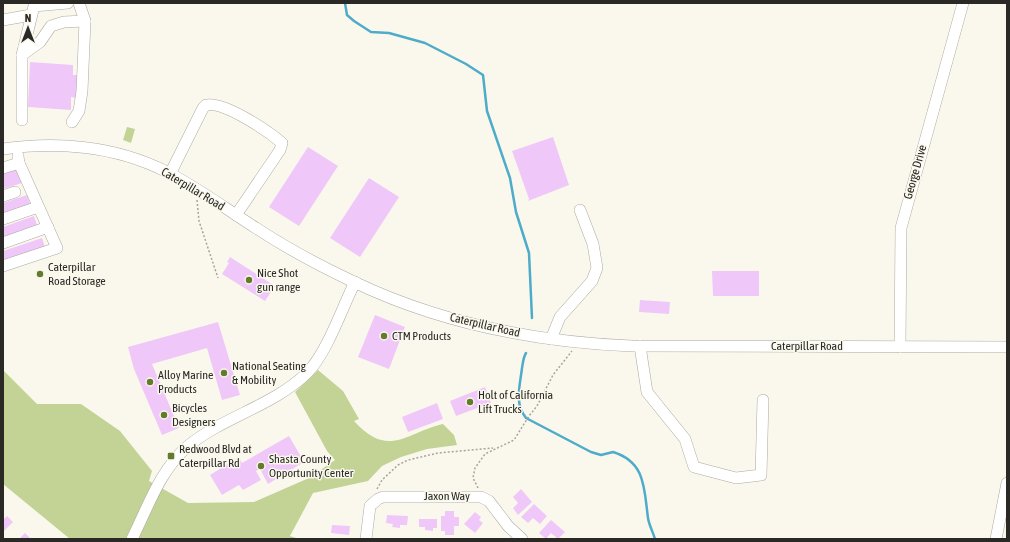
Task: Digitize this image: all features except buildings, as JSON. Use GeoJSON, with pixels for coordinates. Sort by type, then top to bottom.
{"type":"FeatureCollection","features":[{"type":"Feature","properties":{"kind":"street"},"geometry":{"type":"LineString","coordinates":[[22,120],[22,55],[34,6],[68,3]]}},
{"type":"Feature","properties":{"kind":"street"},"geometry":{"type":"LineString","coordinates":[[72,122],[78,111],[82,92],[85,21],[79,3]]}},
{"type":"Feature","properties":{"kind":"street","name":"George Drive"},"geometry":{"type":"LineString","coordinates":[[900,347],[901,228],[963,3]]}},
{"type":"Feature","properties":{"kind":"street"},"geometry":{"type":"LineString","coordinates":[[3,20],[31,15]]}},
{"type":"Feature","properties":{"kind":"street"},"geometry":{"type":"LineString","coordinates":[[28,28],[51,26],[64,22],[85,21]]}},
{"type":"Feature","properties":{"kind":"street"},"geometry":{"type":"LineString","coordinates":[[22,55],[40,42],[51,26]]}},
{"type":"Feature","properties":{"kind":"street"},"geometry":{"type":"LineString","coordinates":[[170,174],[202,108],[206,105],[218,105],[249,120],[282,143],[280,150],[236,215]]}},
{"type":"Feature","properties":{"kind":"street","name":"Caterpillar Road"},"geometry":{"type":"LineString","coordinates":[[3,149],[61,145],[102,150],[132,158],[170,174],[309,260],[354,282],[392,298],[455,319],[504,331],[577,342],[640,346],[1007,347]]}},
{"type":"Feature","properties":{"kind":"street"},"geometry":{"type":"LineString","coordinates":[[3,266],[57,248],[19,163],[17,147]]}},
{"type":"Feature","properties":{"kind":"street"},"geometry":{"type":"LineString","coordinates":[[3,168],[19,163]]}},
{"type":"Feature","properties":{"kind":"street"},"geometry":{"type":"LineString","coordinates":[[3,196],[15,192]]}},
{"type":"Feature","properties":{"kind":"street"},"geometry":{"type":"LineString","coordinates":[[3,219],[38,207]]}},
{"type":"Feature","properties":{"kind":"street"},"geometry":{"type":"LineString","coordinates":[[551,339],[560,317],[592,281],[597,268],[593,244],[580,210]]}},
{"type":"Feature","properties":{"kind":"street"},"geometry":{"type":"LineString","coordinates":[[3,243],[48,227]]}},
{"type":"Feature","properties":{"kind":"street"},"geometry":{"type":"LineString","coordinates":[[132,539],[166,472],[188,447],[286,389],[308,372],[321,353],[354,282]]}},
{"type":"Feature","properties":{"kind":"street"},"geometry":{"type":"LineString","coordinates":[[640,346],[647,392],[686,439],[694,467],[736,478],[761,475],[763,400]]}},
{"type":"Feature","properties":{"kind":"street"},"geometry":{"type":"LineString","coordinates":[[996,539],[1005,502],[1007,483]]}},
{"type":"Feature","properties":{"kind":"street"},"geometry":{"type":"LineString","coordinates":[[366,539],[370,506],[377,494]]}},
{"type":"Feature","properties":{"kind":"street","name":"Jaxon Way"},"geometry":{"type":"LineString","coordinates":[[377,494],[393,496],[478,496],[489,501],[508,526],[522,539]]}},
{"type":"Feature","properties":{"kind":"path"},"geometry":{"type":"LineString","coordinates":[[196,189],[199,221],[218,278]]}},
{"type":"Feature","properties":{"kind":"path"},"geometry":{"type":"LineString","coordinates":[[478,496],[478,487],[473,478],[475,468],[482,457],[495,448],[514,440],[528,416],[540,401],[553,375],[577,342]]}},
{"type":"Feature","properties":{"kind":"path"},"geometry":{"type":"LineString","coordinates":[[377,494],[382,480],[398,465],[408,460],[438,453],[495,448]]}},
{"type":"Feature","properties":{"kind":"green space"},"geometry":{"type":"Polygon","coordinates":[[[127,127],[135,129],[131,143],[123,140],[127,127]]]}},
{"type":"Feature","properties":{"kind":"green space"},"geometry":{"type":"Polygon","coordinates":[[[3,370],[37,404],[81,404],[120,431],[152,471],[149,481],[188,503],[254,502],[309,478],[335,460],[327,451],[295,392],[318,370],[343,391],[359,419],[354,421],[366,432],[377,439],[388,441],[397,440],[443,424],[454,435],[457,445],[427,449],[401,457],[382,466],[368,481],[313,493],[290,536],[299,539],[70,539],[3,484],[3,370]]]}},
{"type":"Feature","properties":{"kind":"waterway"},"geometry":{"type":"LineString","coordinates":[[345,3],[347,15],[371,32],[389,33],[425,43],[466,64],[483,75],[487,111],[510,178],[516,212],[529,253],[532,318]]}},
{"type":"Feature","properties":{"kind":"waterway"},"geometry":{"type":"LineString","coordinates":[[526,353],[519,388],[520,406],[526,418],[591,452],[601,455],[613,452],[632,462],[638,470],[644,487],[649,521],[655,539]]}},
{"type":"Feature","properties":{"kind":"place","name":"Caterpillar Road Storage"},"geometry":{"type":"Point","coordinates":[40,274]}},
{"type":"Feature","properties":{"kind":"place","name":"Nice Shot gun range"},"geometry":{"type":"Point","coordinates":[249,280]}},
{"type":"Feature","properties":{"kind":"place","name":"CTM Products"},"geometry":{"type":"Point","coordinates":[384,336]}},
{"type":"Feature","properties":{"kind":"place","name":"National Seating & Mobility"},"geometry":{"type":"Point","coordinates":[224,373]}},
{"type":"Feature","properties":{"kind":"place","name":"Alloy Marine Products"},"geometry":{"type":"Point","coordinates":[150,382]}},
{"type":"Feature","properties":{"kind":"place","name":"Holt of California Lift Trucks"},"geometry":{"type":"Point","coordinates":[470,402]}},
{"type":"Feature","properties":{"kind":"place","name":"Bicycles Designers"},"geometry":{"type":"Point","coordinates":[164,415]}},
{"type":"Feature","properties":{"kind":"place","name":"Redwood Blvd at Caterpillar Rd"},"geometry":{"type":"Point","coordinates":[171,456]}},
{"type":"Feature","properties":{"kind":"place","name":"Shasta County Opportunity Center"},"geometry":{"type":"Point","coordinates":[261,466]}}]}
